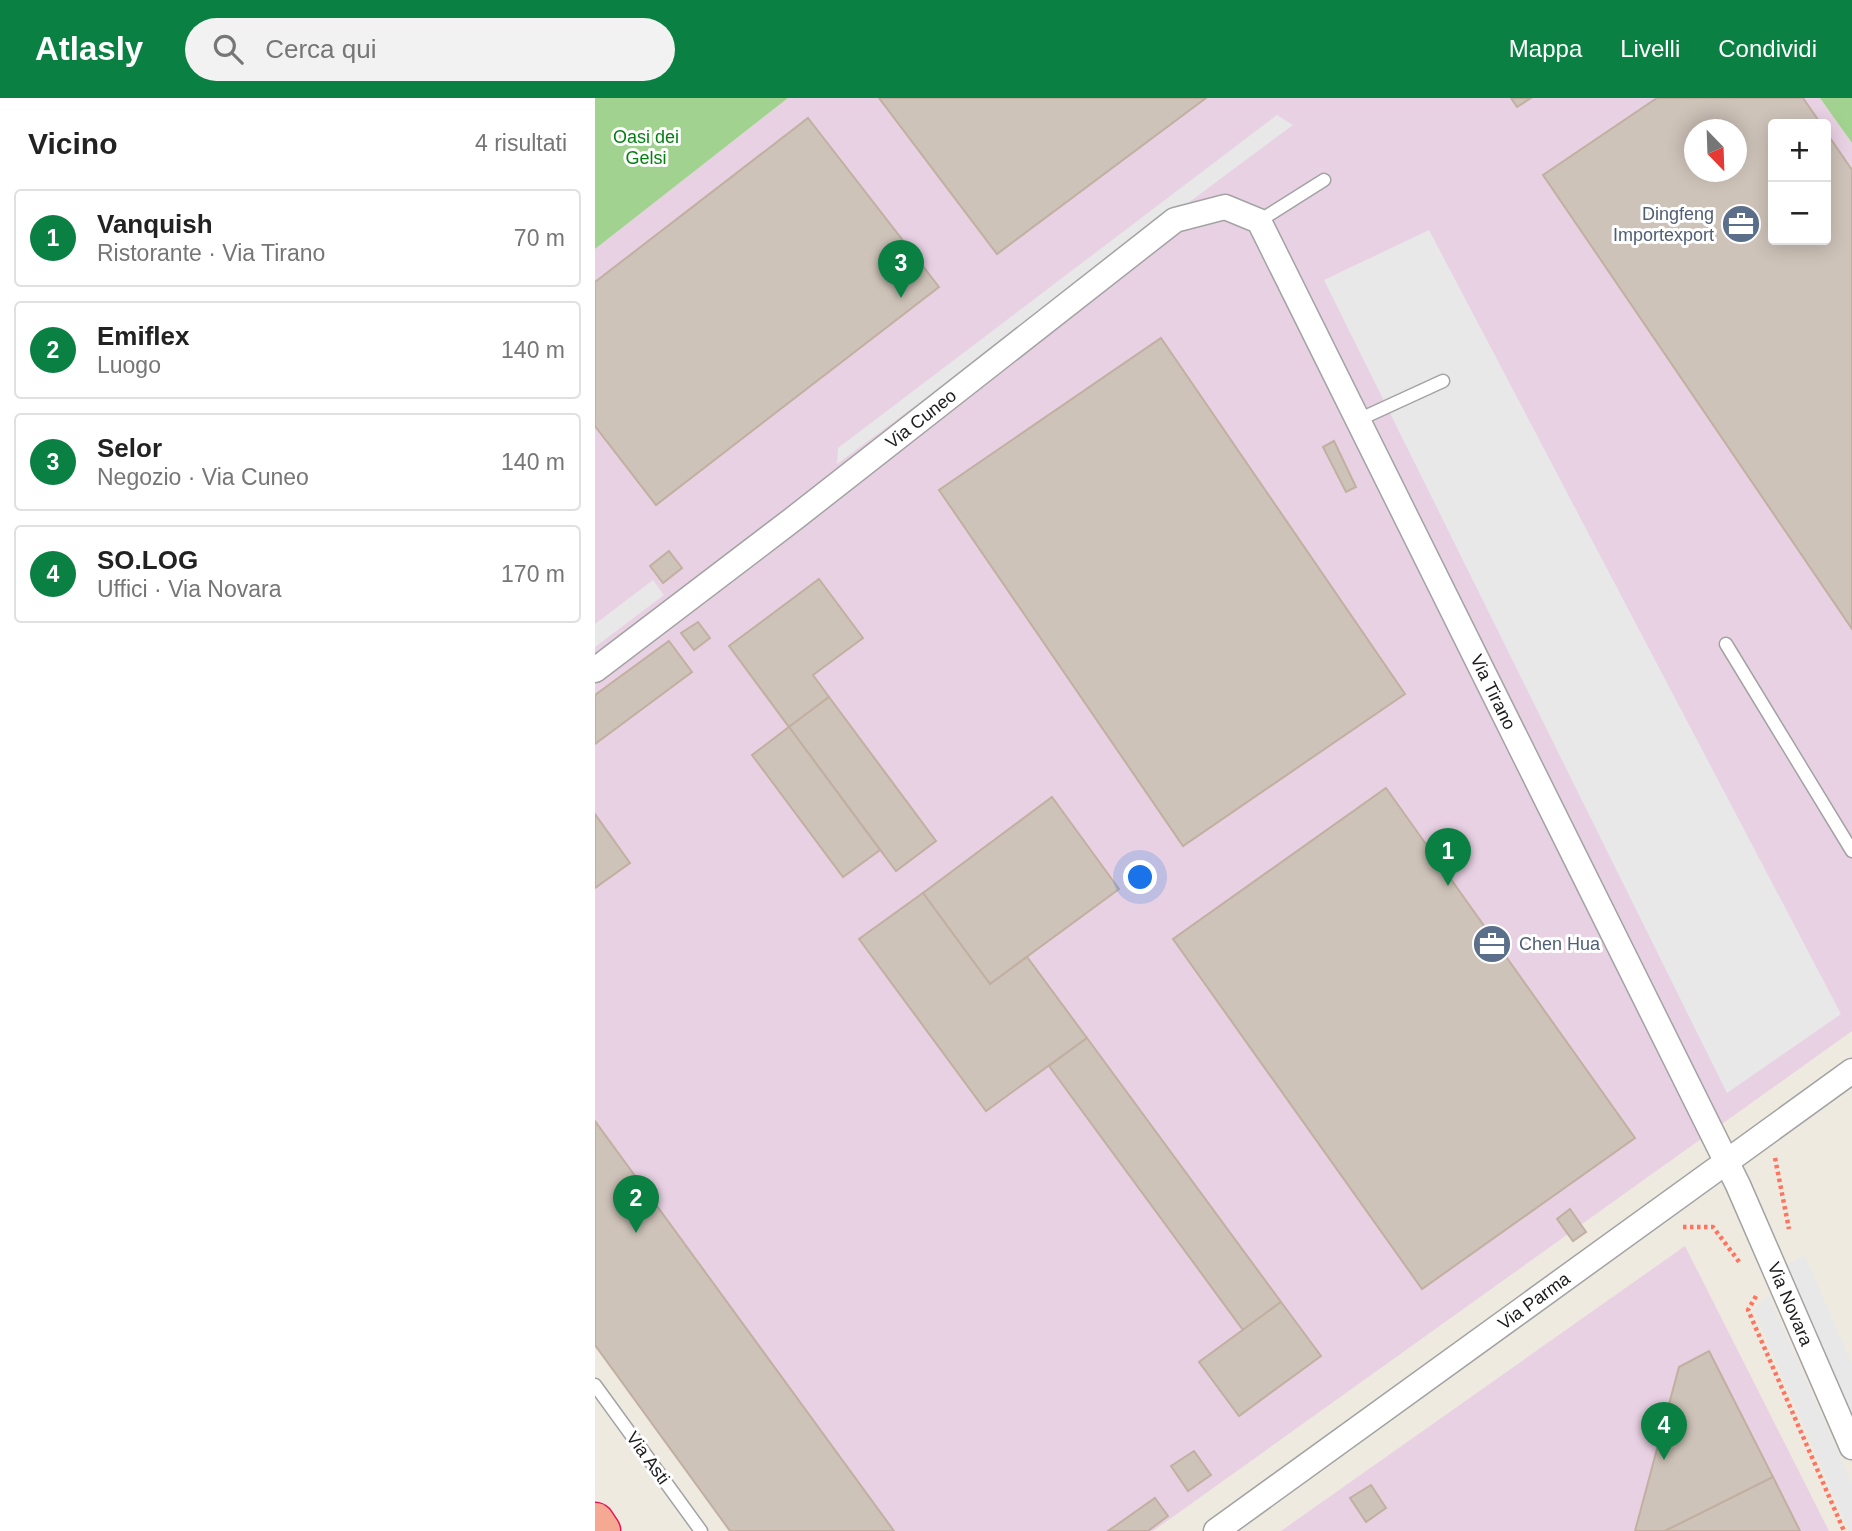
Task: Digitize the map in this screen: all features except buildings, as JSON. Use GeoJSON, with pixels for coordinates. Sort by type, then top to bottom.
{"type":"FeatureCollection","features":[{"type":"Feature","properties":{"kind":"highway"},"geometry":{"type":"LineString","coordinates":[[595,1522],[601,1531]]}},
{"type":"Feature","properties":{"kind":"street","name":"Via Cuneo"},"geometry":{"type":"LineString","coordinates":[[595,670],[792,520],[1175,220],[1225,207],[1259,221]]}},
{"type":"Feature","properties":{"kind":"street","name":"Via Tirano"},"geometry":{"type":"LineString","coordinates":[[1259,221],[1727,1163]]}},
{"type":"Feature","properties":{"kind":"street","name":"Via Parma"},"geometry":{"type":"LineString","coordinates":[[1216,1531],[1852,1071]]}},
{"type":"Feature","properties":{"kind":"street","name":"Via Novara"},"geometry":{"type":"LineString","coordinates":[[1727,1163],[1852,1447]]}},
{"type":"Feature","properties":{"kind":"lane"},"geometry":{"type":"LineString","coordinates":[[1259,221],[1324,180]]}},
{"type":"Feature","properties":{"kind":"lane"},"geometry":{"type":"LineString","coordinates":[[1358,421],[1443,380]]}},
{"type":"Feature","properties":{"kind":"lane"},"geometry":{"type":"LineString","coordinates":[[1726,644],[1852,851]]}},
{"type":"Feature","properties":{"kind":"lane","name":"Via Asti"},"geometry":{"type":"LineString","coordinates":[[595,1385],[701,1531]]}},
{"type":"Feature","properties":{"kind":"path"},"geometry":{"type":"LineString","coordinates":[[1747,1272],[1791,1243],[1773,1153]]}},
{"type":"Feature","properties":{"kind":"path"},"geometry":{"type":"LineString","coordinates":[[1682,1227],[1713,1227],[1759,1290],[1748,1310],[1844,1531]]}},
{"type":"Feature","properties":{"kind":"shaded area"},"geometry":{"type":"Polygon","coordinates":[[[788,98],[1820,98],[1852,143],[1852,1031],[1153,1531],[730,1531],[595,1345],[595,249],[788,98]]]}},
{"type":"Feature","properties":{"kind":"shaded area"},"geometry":{"type":"Polygon","coordinates":[[[1277,115],[1293,125],[837,464],[838,448],[1277,115]]]}},
{"type":"Feature","properties":{"kind":"shaded area"},"geometry":{"type":"Polygon","coordinates":[[[1429,230],[1841,1014],[1727,1093],[1324,280],[1429,230]]]}},
{"type":"Feature","properties":{"kind":"shaded area"},"geometry":{"type":"Polygon","coordinates":[[[653,580],[664,595],[595,647],[595,624],[653,580]]]}},
{"type":"Feature","properties":{"kind":"shaded area"},"geometry":{"type":"Polygon","coordinates":[[[1685,1246],[1829,1531],[1281,1531],[1685,1246]]]}},
{"type":"Feature","properties":{"kind":"shaded area"},"geometry":{"type":"Polygon","coordinates":[[[1805,1256],[1852,1364],[1852,1423],[1784,1265],[1805,1256]]]}},
{"type":"Feature","properties":{"kind":"shaded area"},"geometry":{"type":"Polygon","coordinates":[[[1768,1295],[1852,1484],[1852,1531],[1849,1531],[1754,1310],[1768,1295]]]}},
{"type":"Feature","properties":{"kind":"green space","name":"Oasi dei Gelsi"},"geometry":{"type":"Polygon","coordinates":[[[595,98],[788,98],[595,249],[595,98]]]}},
{"type":"Feature","properties":{"kind":"green space"},"geometry":{"type":"Polygon","coordinates":[[[1820,98],[1852,98],[1852,143],[1820,98]]]}},
{"type":"Feature","properties":{"kind":"place","name":"Dingfeng Importexport"},"geometry":{"type":"Point","coordinates":[1741,224]}},
{"type":"Feature","properties":{"kind":"place","name":"Selor"},"geometry":{"type":"Point","coordinates":[901,298]}},
{"type":"Feature","properties":{"kind":"place","name":"Vanquish"},"geometry":{"type":"Point","coordinates":[1448,886]}},
{"type":"Feature","properties":{"kind":"place","name":"Chen Hua"},"geometry":{"type":"Point","coordinates":[1492,944]}},
{"type":"Feature","properties":{"kind":"place","name":"Emiflex"},"geometry":{"type":"Point","coordinates":[636,1233]}},
{"type":"Feature","properties":{"kind":"place","name":"SO.LOG"},"geometry":{"type":"Point","coordinates":[1664,1460]}}]}
